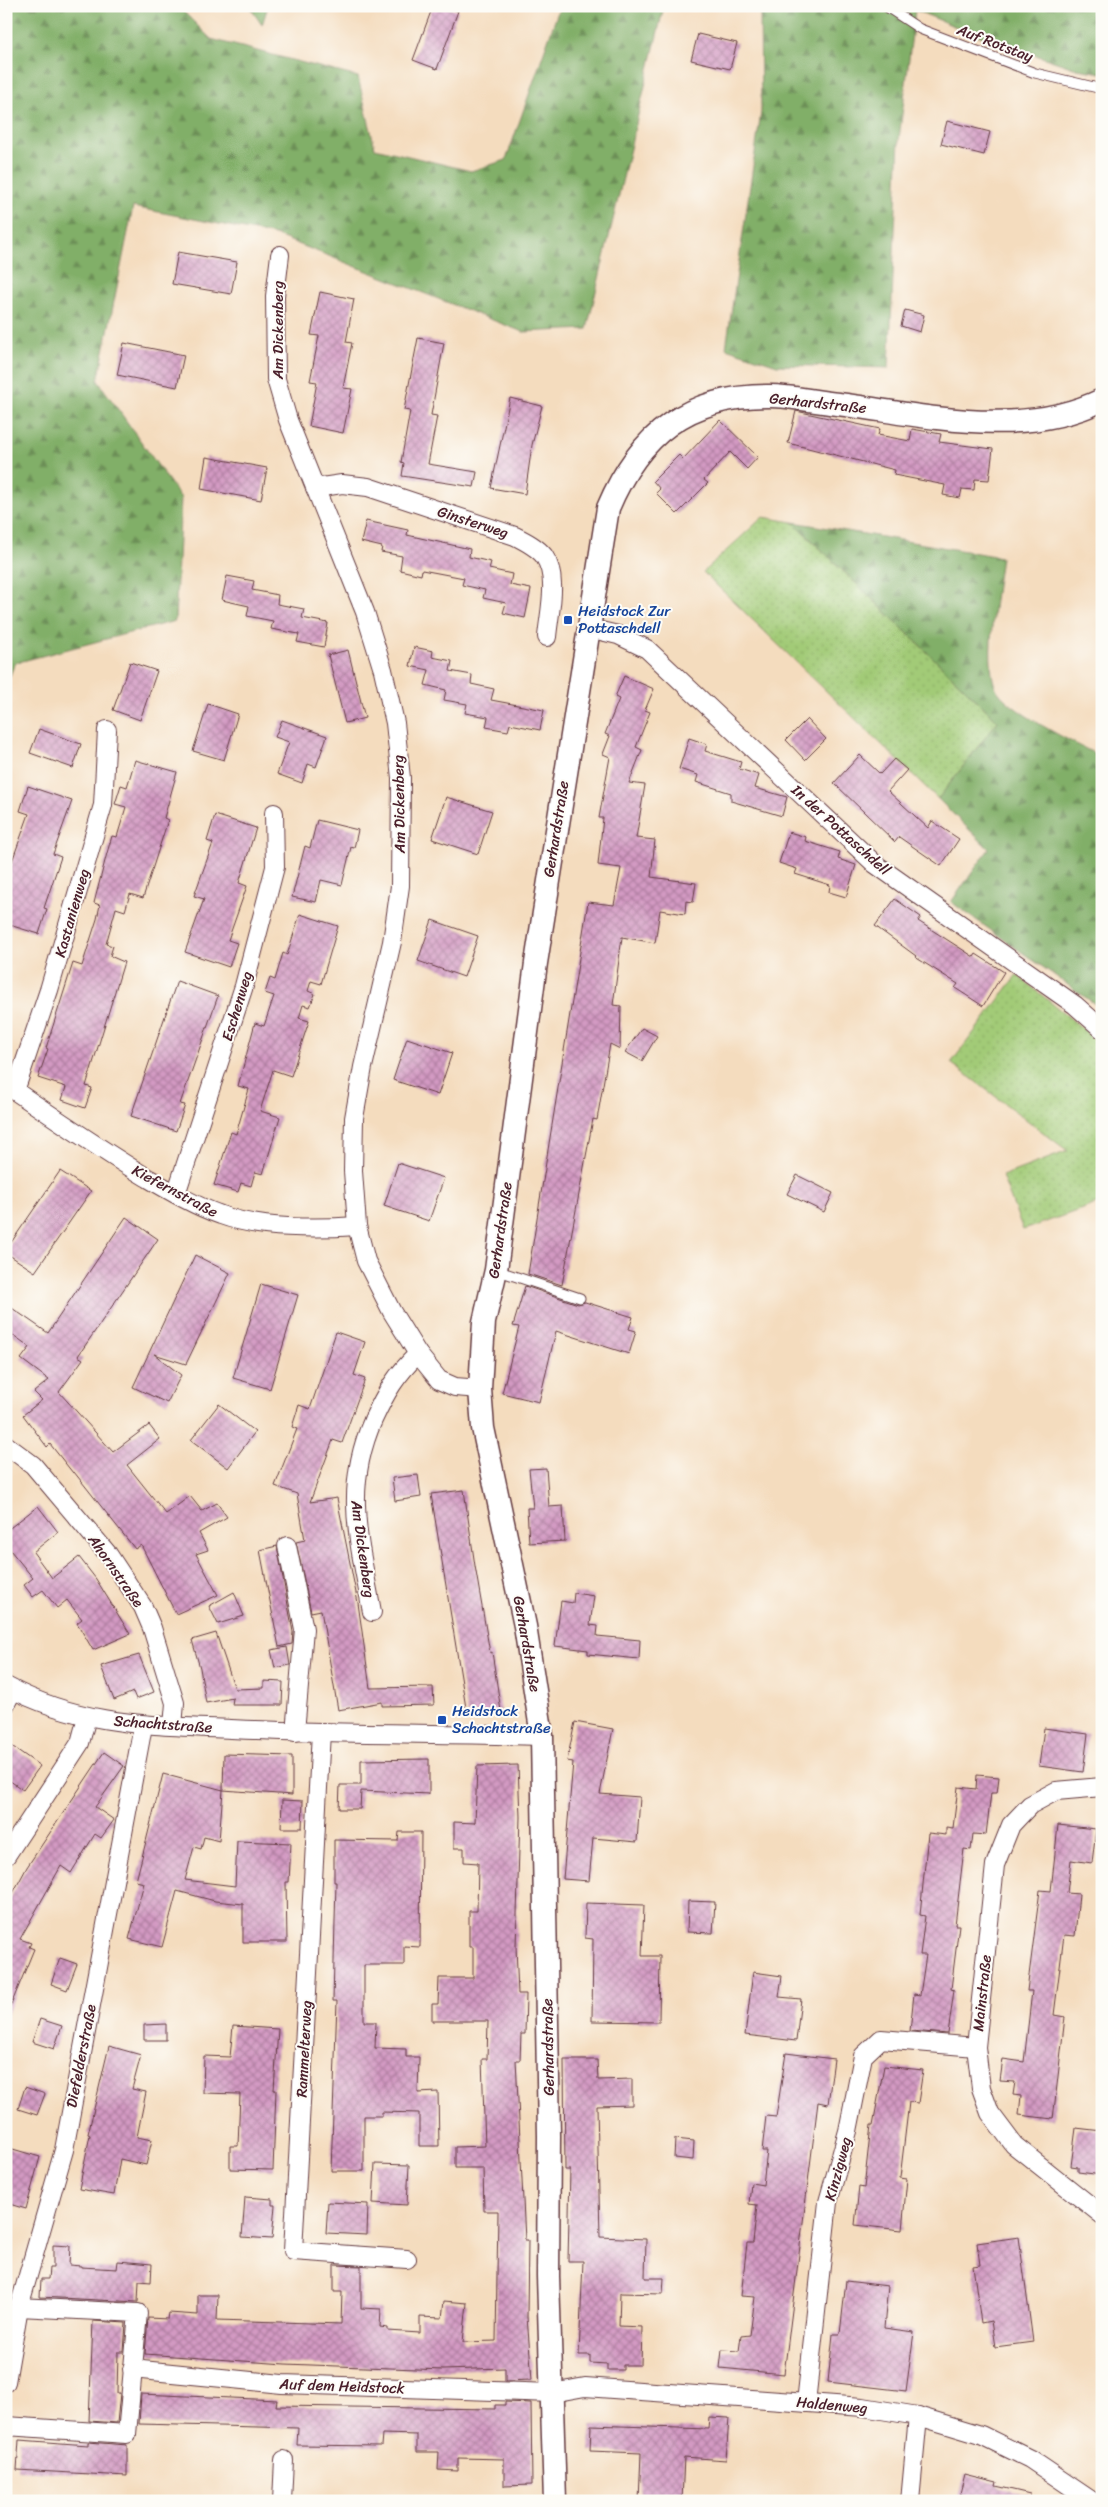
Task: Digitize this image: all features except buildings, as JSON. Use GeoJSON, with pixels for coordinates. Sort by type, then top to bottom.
{"type":"FeatureCollection","features":[{"type":"Feature","properties":{"kind":"street","name":"Am Dickenberg"},"geometry":{"type":"LineString","coordinates":[[280,255],[275,296],[276,379],[288,420],[365,612],[383,670],[394,723],[401,778],[400,886],[392,942],[363,1067],[354,1118],[353,1171],[357,1226],[366,1261],[392,1312],[418,1354],[439,1380],[455,1387],[480,1389]]}},
{"type":"Feature","properties":{"kind":"street","name":"Gerhardstraße"},"geometry":{"type":"LineString","coordinates":[[555,2501],[548,2276],[549,2136],[542,1736],[525,1626],[483,1428],[480,1389],[484,1322],[496,1270],[536,963],[608,508],[627,468],[643,447],[663,428],[685,414],[709,405],[739,398],[771,396],[936,417],[1000,422],[1031,421],[1060,415],[1102,400]]}},
{"type":"Feature","properties":{"kind":"street","name":"Ginsterweg"},"geometry":{"type":"LineString","coordinates":[[315,488],[342,484],[368,487],[515,536],[530,544],[544,555],[552,572],[547,637]]}},
{"type":"Feature","properties":{"kind":"street","name":"In der Pottaschdell"},"geometry":{"type":"LineString","coordinates":[[588,628],[618,635],[647,649],[875,864],[1075,1004],[1102,1029]]}},
{"type":"Feature","properties":{"kind":"street","name":"Kastanienweg"},"geometry":{"type":"LineString","coordinates":[[15,1091],[49,990],[103,805],[107,730]]}},
{"type":"Feature","properties":{"kind":"street","name":"Eschenweg"},"geometry":{"type":"LineString","coordinates":[[176,1194],[244,986],[275,867],[274,813]]}},
{"type":"Feature","properties":{"kind":"street","name":"Kiefernstraße"},"geometry":{"type":"LineString","coordinates":[[15,1091],[102,1151],[176,1194],[221,1215],[245,1222],[324,1228],[357,1226]]}},
{"type":"Feature","properties":{"kind":"street","name":"Am Dickenberg"},"geometry":{"type":"LineString","coordinates":[[372,1612],[356,1522],[354,1497],[357,1468],[364,1442],[387,1389],[402,1369],[418,1354]]}},
{"type":"Feature","properties":{"kind":"street","name":"Ahornstraße"},"geometry":{"type":"LineString","coordinates":[[6,1445],[33,1466],[108,1554],[143,1607],[152,1628],[176,1703],[173,1726]]}},
{"type":"Feature","properties":{"kind":"street"},"geometry":{"type":"LineString","coordinates":[[287,1546],[304,1629],[295,1732]]}},
{"type":"Feature","properties":{"kind":"street","name":"Schachtstraße"},"geometry":{"type":"LineString","coordinates":[[11,1689],[52,1707],[87,1717],[143,1726],[295,1732],[542,1736]]}},
{"type":"Feature","properties":{"kind":"street"},"geometry":{"type":"LineString","coordinates":[[6,1856],[80,1743],[87,1717]]}},
{"type":"Feature","properties":{"kind":"street","name":"Diefelderstraße"},"geometry":{"type":"LineString","coordinates":[[6,2382],[19,2308],[64,2150],[143,1726]]}},
{"type":"Feature","properties":{"kind":"street","name":"Rammelterweg"},"geometry":{"type":"LineString","coordinates":[[321,1732],[293,2251],[407,2259]]}},
{"type":"Feature","properties":{"kind":"street","name":"Mainstraße"},"geometry":{"type":"LineString","coordinates":[[1102,1787],[1056,1791],[1030,1805],[1011,1825],[995,1865],[976,2047],[981,2088],[990,2113],[1014,2144],[1102,2215]]}},
{"type":"Feature","properties":{"kind":"street","name":"Kinzigweg"},"geometry":{"type":"LineString","coordinates":[[806,2403],[828,2202],[848,2131],[863,2056],[881,2039],[976,2047]]}},
{"type":"Feature","properties":{"kind":"street"},"geometry":{"type":"LineString","coordinates":[[6,2426],[127,2434],[138,2313],[19,2308]]}},
{"type":"Feature","properties":{"kind":"street","name":"Auf dem Heidstock"},"geometry":{"type":"LineString","coordinates":[[132,2369],[282,2384],[552,2393]]}},
{"type":"Feature","properties":{"kind":"street","name":"Haldenweg"},"geometry":{"type":"LineString","coordinates":[[552,2393],[585,2387],[863,2407],[918,2416],[981,2435],[1022,2455],[1092,2501]]}},
{"type":"Feature","properties":{"kind":"street"},"geometry":{"type":"LineString","coordinates":[[910,2501],[918,2416]]}},
{"type":"Feature","properties":{"kind":"street"},"geometry":{"type":"LineString","coordinates":[[282,2501],[284,2460]]}},
{"type":"Feature","properties":{"kind":"lane","name":"Auf Rotstay"},"geometry":{"type":"LineString","coordinates":[[885,6],[920,29],[1035,73],[1102,89]]}},
{"type":"Feature","properties":{"kind":"lane"},"geometry":{"type":"LineString","coordinates":[[496,1270],[580,1298]]}},
{"type":"Feature","properties":{"kind":"lane"},"geometry":{"type":"LineString","coordinates":[[6,1713],[11,1689]]}},
{"type":"Feature","properties":{"kind":"green space"},"geometry":{"type":"Polygon","coordinates":[[[6,6],[178,6],[211,39],[358,77],[375,148],[471,171],[506,160],[560,6],[664,6],[587,329],[523,332],[275,235],[133,207],[98,381],[181,498],[175,621],[15,663],[6,685],[6,6]]]}},
{"type":"Feature","properties":{"kind":"green space"},"geometry":{"type":"Polygon","coordinates":[[[249,6],[268,6],[262,25],[249,6]]]}},
{"type":"Feature","properties":{"kind":"green space"},"geometry":{"type":"Polygon","coordinates":[[[760,6],[1102,6],[1102,73],[1077,69],[971,33],[915,10],[899,139],[889,368],[777,365],[726,348],[761,112],[760,6]]]}},
{"type":"Feature","properties":{"kind":"green space"},"geometry":{"type":"Polygon","coordinates":[[[763,517],[793,522],[998,721],[938,799],[703,572],[763,517]]]}},
{"type":"Feature","properties":{"kind":"green space"},"geometry":{"type":"Polygon","coordinates":[[[793,522],[1001,557],[991,641],[992,673],[995,686],[1001,695],[1012,705],[1042,726],[1102,757],[1102,1009],[951,902],[989,849],[938,799],[998,721],[793,522]]]}},
{"type":"Feature","properties":{"kind":"green space"},"geometry":{"type":"Polygon","coordinates":[[[1017,975],[1102,1044],[1102,1202],[1023,1230],[1002,1176],[1068,1151],[951,1063],[1017,975]]]}},
{"type":"Feature","properties":{"kind":"place","name":"Heidstock Zur Pottaschdell"},"geometry":{"type":"Point","coordinates":[568,620]}},
{"type":"Feature","properties":{"kind":"place","name":"Heidstock Schachtstraße"},"geometry":{"type":"Point","coordinates":[442,1720]}}]}
